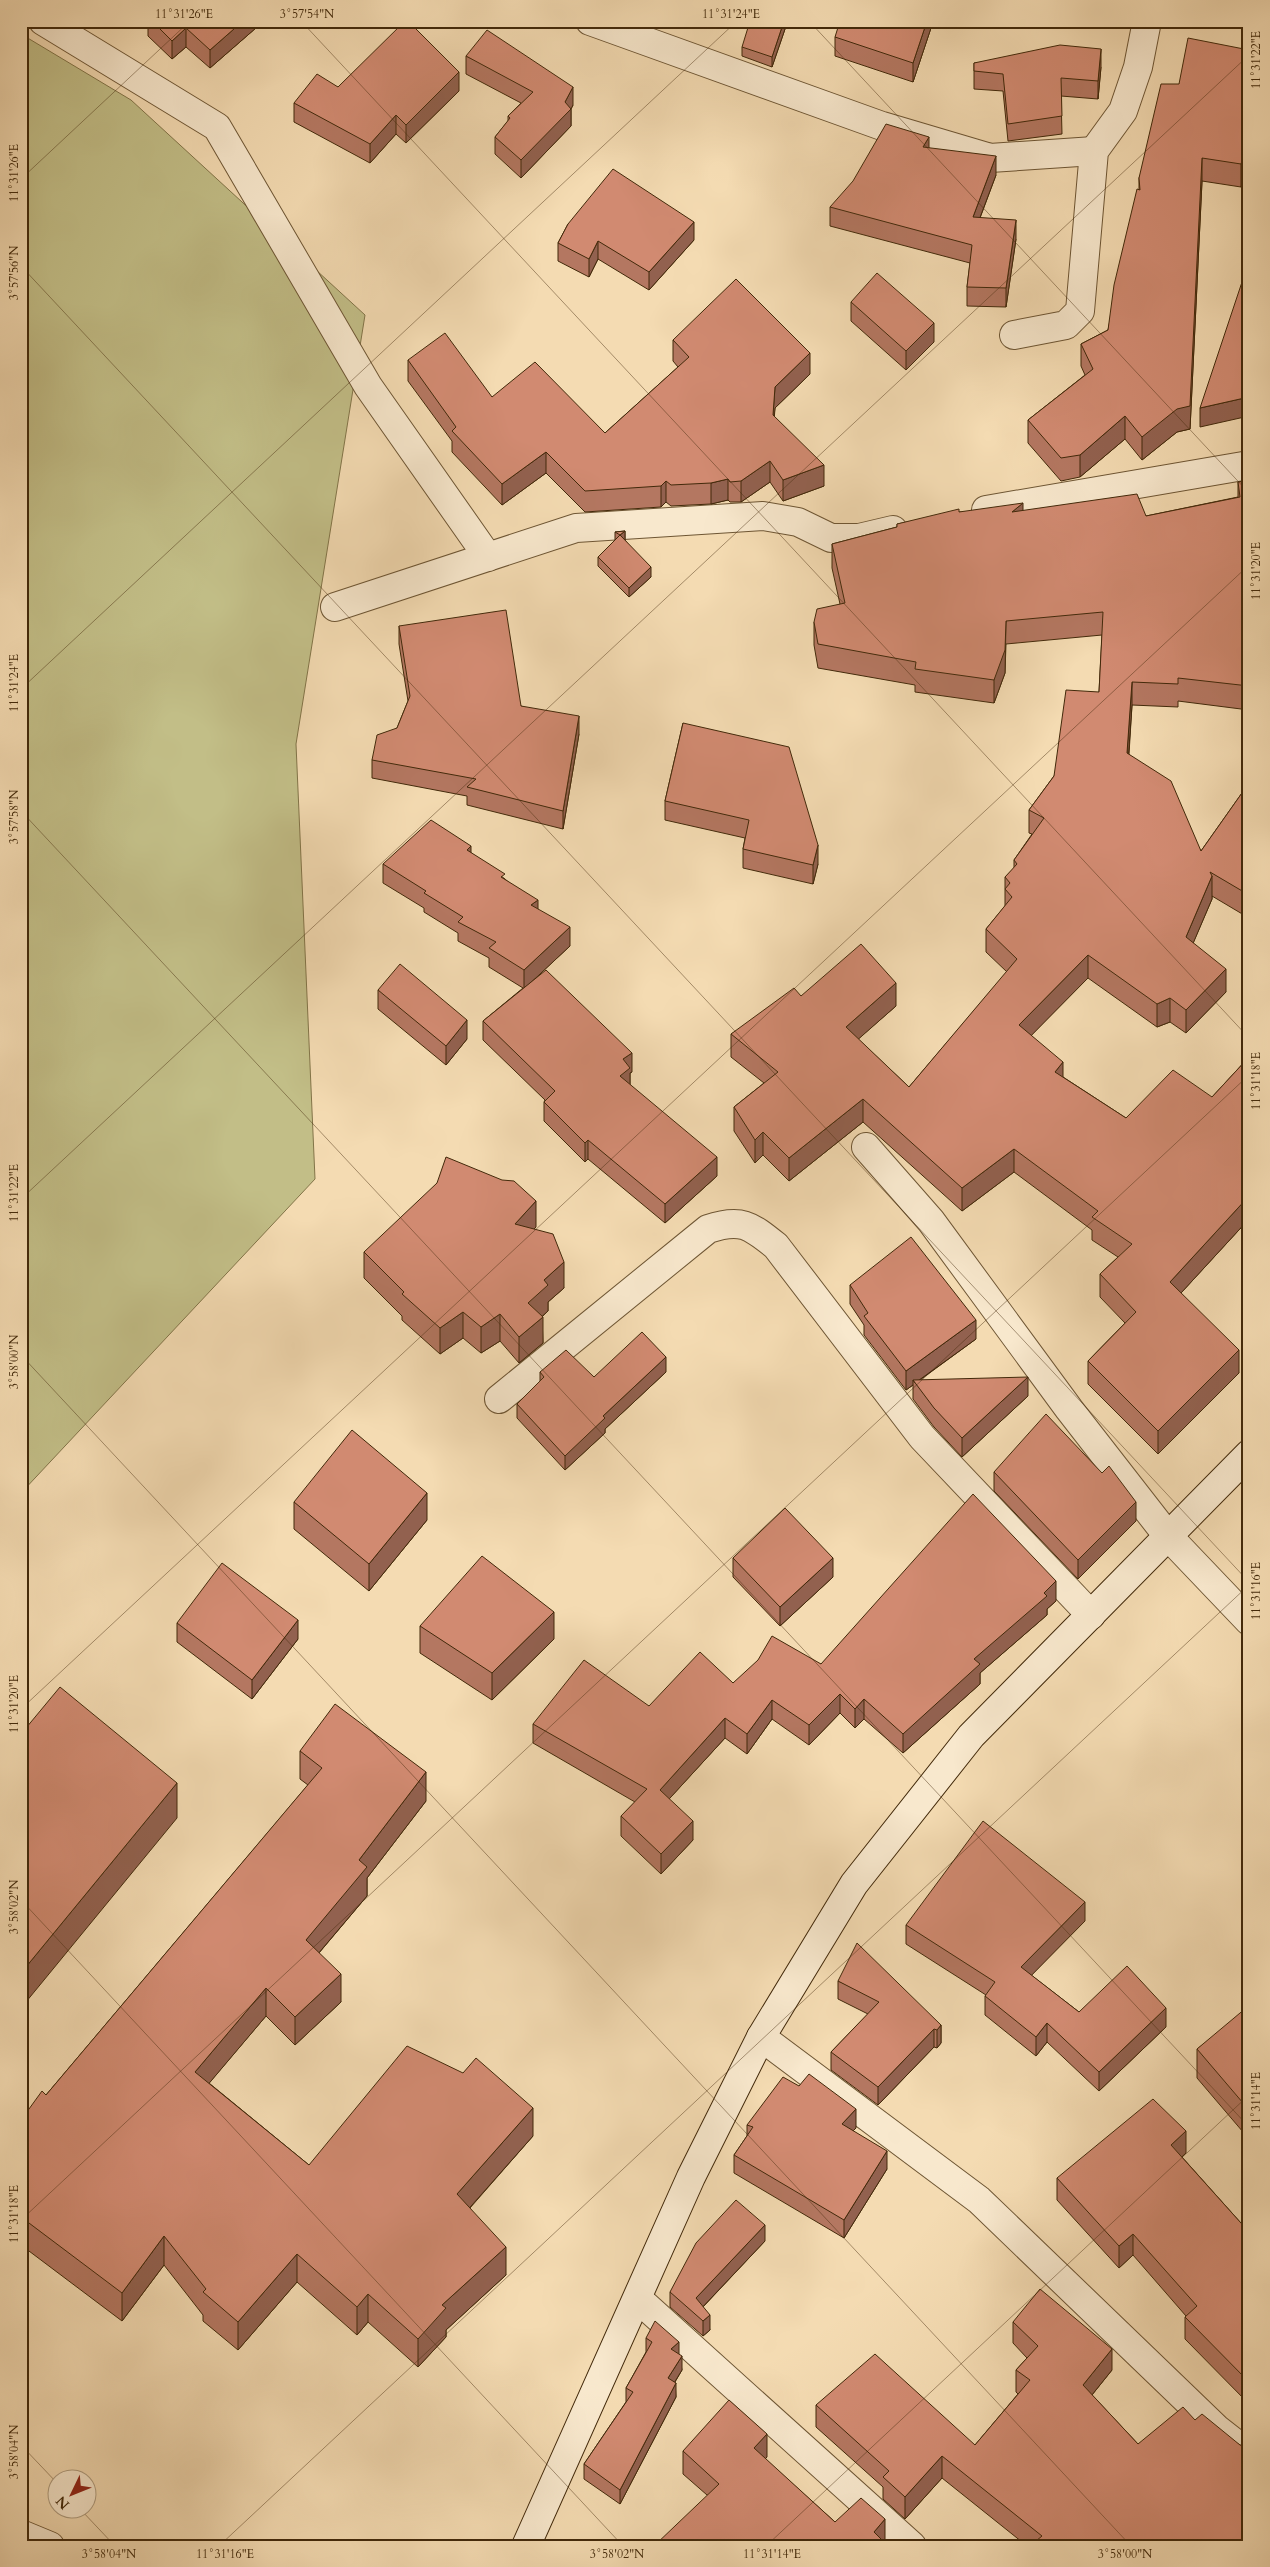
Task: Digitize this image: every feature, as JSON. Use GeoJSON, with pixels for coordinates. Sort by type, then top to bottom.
{"type":"FeatureCollection","features":[{"type":"Feature","properties":{"kind":"street"},"geometry":{"type":"LineString","coordinates":[[43,21],[217,127],[368,386],[488,557]]}},
{"type":"Feature","properties":{"kind":"street"},"geometry":{"type":"LineString","coordinates":[[590,21],[882,126],[990,158],[1094,152]]}},
{"type":"Feature","properties":{"kind":"street"},"geometry":{"type":"LineString","coordinates":[[1014,335],[1066,325],[1080,311],[1094,152],[1123,111],[1138,67],[1147,21]]}},
{"type":"Feature","properties":{"kind":"street"},"geometry":{"type":"LineString","coordinates":[[965,514],[1249,465]]}},
{"type":"Feature","properties":{"kind":"street"},"geometry":{"type":"LineString","coordinates":[[335,608],[576,528],[763,516],[798,522],[831,538],[859,538],[917,525]]}},
{"type":"Feature","properties":{"kind":"street"},"geometry":{"type":"LineString","coordinates":[[866,1147],[931,1221],[1069,1408],[1167,1535],[1249,1621]]}},
{"type":"Feature","properties":{"kind":"street"},"geometry":{"type":"LineString","coordinates":[[499,1399],[708,1229],[729,1222],[752,1226],[776,1246],[922,1437],[1091,1615]]}},
{"type":"Feature","properties":{"kind":"street"},"geometry":{"type":"LineString","coordinates":[[526,2546],[691,2177],[762,2037],[854,1884],[971,1736],[1167,1535],[1249,1454]]}},
{"type":"Feature","properties":{"kind":"street"},"geometry":{"type":"LineString","coordinates":[[762,2037],[979,2200],[1217,2429],[1249,2454]]}},
{"type":"Feature","properties":{"kind":"street"},"geometry":{"type":"LineString","coordinates":[[638,2299],[912,2546]]}},
{"type":"Feature","properties":{"kind":"street"},"geometry":{"type":"LineString","coordinates":[[21,2534],[50,2546]]}},
{"type":"Feature","properties":{"kind":"shaded area"},"geometry":{"type":"Polygon","coordinates":[[[21,34],[131,100],[365,315],[296,744],[315,1179],[21,1493],[21,34]]]}},
{"type":"Feature","properties":{"kind":"building"},"geometry":{"type":"Polygon","coordinates":[[[152,21],[243,21],[210,50],[186,28],[172,41],[152,21]]]}},
{"type":"Feature","properties":{"kind":"building"},"geometry":{"type":"Polygon","coordinates":[[[405,21],[408,21],[459,72],[406,125],[396,115],[370,144],[294,103],[317,74],[338,87],[405,21]]]}},
{"type":"Feature","properties":{"kind":"building"},"geometry":{"type":"Polygon","coordinates":[[[750,21],[784,21],[772,57],[742,47],[750,21]]]}},
{"type":"Feature","properties":{"kind":"building"},"geometry":{"type":"Polygon","coordinates":[[[840,21],[927,21],[913,63],[835,37],[840,21]]]}},
{"type":"Feature","properties":{"kind":"building"},"geometry":{"type":"Polygon","coordinates":[[[487,30],[573,87],[565,102],[571,109],[521,160],[495,137],[510,118],[508,116],[533,92],[466,56],[487,30]]]}},
{"type":"Feature","properties":{"kind":"building"},"geometry":{"type":"Polygon","coordinates":[[[1188,38],[1249,50],[1249,137],[1241,164],[1202,158],[1190,406],[1177,409],[1142,437],[1125,416],[1080,455],[1061,458],[1028,420],[1093,369],[1081,344],[1108,330],[1114,285],[1137,189],[1140,190],[1139,178],[1161,84],[1179,84],[1188,38]]]}},
{"type":"Feature","properties":{"kind":"building"},"geometry":{"type":"Polygon","coordinates":[[[1060,45],[1101,49],[1098,81],[1061,78],[1062,116],[1008,124],[1003,74],[974,71],[974,63],[1060,45]]]}},
{"type":"Feature","properties":{"kind":"building"},"geometry":{"type":"Polygon","coordinates":[[[886,124],[929,137],[923,147],[996,156],[973,217],[1016,220],[1006,288],[967,287],[972,245],[830,207],[853,181],[886,124]]]}},
{"type":"Feature","properties":{"kind":"building"},"geometry":{"type":"Polygon","coordinates":[[[613,169],[694,222],[649,272],[598,241],[589,259],[558,243],[568,224],[613,169]]]}},
{"type":"Feature","properties":{"kind":"building"},"geometry":{"type":"Polygon","coordinates":[[[1249,261],[1249,397],[1200,408],[1249,261]]]}},
{"type":"Feature","properties":{"kind":"building"},"geometry":{"type":"Polygon","coordinates":[[[877,273],[934,323],[906,351],[851,302],[877,273]]]}},
{"type":"Feature","properties":{"kind":"building"},"geometry":{"type":"Polygon","coordinates":[[[736,279],[810,353],[775,387],[773,415],[824,465],[783,480],[770,461],[741,481],[730,482],[728,479],[711,483],[671,485],[666,481],[661,486],[585,491],[546,452],[502,484],[452,431],[456,427],[408,360],[445,333],[492,397],[535,362],[605,433],[689,357],[673,340],[736,279]]]}},
{"type":"Feature","properties":{"kind":"building"},"geometry":{"type":"Polygon","coordinates":[[[1249,481],[1249,686],[1178,678],[1178,684],[1132,682],[1127,753],[1171,781],[1201,851],[1249,783],[1249,895],[1210,872],[1212,876],[1186,937],[1226,969],[1186,1010],[1170,998],[1157,1004],[1088,955],[1019,1025],[1063,1062],[1055,1072],[1126,1118],[1173,1070],[1212,1097],[1249,1057],[1249,1196],[1170,1282],[1239,1350],[1158,1431],[1088,1361],[1136,1312],[1100,1274],[1132,1244],[1092,1217],[1098,1211],[1014,1149],[962,1188],[863,1099],[789,1158],[763,1132],[755,1140],[734,1107],[778,1072],[731,1034],[794,988],[801,996],[861,944],[896,983],[846,1027],[909,1087],[1017,959],[986,929],[1012,897],[1005,889],[1010,883],[1005,877],[1017,864],[1014,860],[1044,818],[1029,810],[1054,776],[1066,690],[1099,692],[1103,612],[1006,621],[1005,650],[994,680],[915,669],[916,662],[818,644],[814,622],[817,609],[845,603],[832,544],[897,527],[897,524],[959,509],[959,512],[1023,503],[1012,512],[1137,494],[1146,516],[1240,497],[1238,482],[1249,481]]]}},
{"type":"Feature","properties":{"kind":"building"},"geometry":{"type":"Polygon","coordinates":[[[625,531],[620,535],[615,532],[625,531]]]}},
{"type":"Feature","properties":{"kind":"building"},"geometry":{"type":"Polygon","coordinates":[[[620,535],[651,567],[629,588],[598,557],[620,535]]]}},
{"type":"Feature","properties":{"kind":"building"},"geometry":{"type":"Polygon","coordinates":[[[506,610],[521,706],[579,716],[563,811],[467,787],[476,779],[372,760],[377,735],[397,728],[410,696],[399,626],[506,610]]]}},
{"type":"Feature","properties":{"kind":"building"},"geometry":{"type":"Polygon","coordinates":[[[683,723],[789,747],[818,845],[813,865],[743,849],[749,820],[665,801],[683,723]]]}},
{"type":"Feature","properties":{"kind":"building"},"geometry":{"type":"Polygon","coordinates":[[[431,820],[471,846],[467,850],[505,874],[501,877],[538,900],[531,905],[570,927],[524,970],[489,948],[496,942],[458,922],[463,917],[424,893],[426,891],[383,864],[431,820]]]}},
{"type":"Feature","properties":{"kind":"building"},"geometry":{"type":"Polygon","coordinates":[[[400,964],[467,1020],[446,1046],[378,990],[400,964]]]}},
{"type":"Feature","properties":{"kind":"building"},"geometry":{"type":"Polygon","coordinates":[[[546,970],[632,1053],[623,1059],[630,1068],[620,1076],[717,1157],[665,1204],[588,1140],[585,1143],[544,1102],[555,1091],[483,1021],[546,970]]]}},
{"type":"Feature","properties":{"kind":"building"},"geometry":{"type":"Polygon","coordinates":[[[446,1157],[502,1180],[514,1181],[536,1201],[515,1224],[553,1234],[564,1262],[544,1280],[548,1285],[528,1303],[543,1317],[519,1337],[500,1314],[481,1327],[463,1312],[440,1328],[402,1294],[404,1292],[364,1252],[437,1183],[446,1157]]]}},
{"type":"Feature","properties":{"kind":"building"},"geometry":{"type":"Polygon","coordinates":[[[911,1237],[976,1320],[906,1371],[864,1316],[868,1313],[850,1285],[911,1237]]]}},
{"type":"Feature","properties":{"kind":"building"},"geometry":{"type":"Polygon","coordinates":[[[642,1332],[666,1357],[603,1416],[605,1418],[565,1456],[517,1404],[544,1377],[540,1372],[566,1350],[594,1377],[642,1332]]]}},
{"type":"Feature","properties":{"kind":"building"},"geometry":{"type":"Polygon","coordinates":[[[1028,1377],[962,1438],[934,1408],[913,1380],[1028,1377]]]}},
{"type":"Feature","properties":{"kind":"building"},"geometry":{"type":"Polygon","coordinates":[[[1046,1414],[1102,1473],[1109,1466],[1136,1502],[1078,1560],[994,1472],[1046,1414]]]}},
{"type":"Feature","properties":{"kind":"building"},"geometry":{"type":"Polygon","coordinates":[[[352,1430],[427,1493],[369,1564],[294,1502],[352,1430]]]}},
{"type":"Feature","properties":{"kind":"building"},"geometry":{"type":"Polygon","coordinates":[[[973,1494],[1056,1581],[1044,1593],[1047,1596],[974,1659],[980,1664],[903,1734],[864,1699],[855,1709],[840,1694],[809,1725],[772,1700],[747,1734],[725,1718],[660,1790],[693,1821],[661,1854],[621,1816],[647,1789],[533,1724],[584,1660],[649,1706],[700,1652],[733,1683],[758,1660],[772,1636],[821,1664],[973,1494]]]}},
{"type":"Feature","properties":{"kind":"building"},"geometry":{"type":"Polygon","coordinates":[[[785,1508],[833,1558],[780,1607],[733,1558],[785,1508]]]}},
{"type":"Feature","properties":{"kind":"building"},"geometry":{"type":"Polygon","coordinates":[[[482,1556],[554,1612],[492,1673],[420,1626],[482,1556]]]}},
{"type":"Feature","properties":{"kind":"building"},"geometry":{"type":"Polygon","coordinates":[[[222,1563],[298,1620],[252,1680],[177,1623],[222,1563]]]}},
{"type":"Feature","properties":{"kind":"building"},"geometry":{"type":"Polygon","coordinates":[[[60,1687],[177,1783],[21,1973],[21,1734],[60,1687]]]}},
{"type":"Feature","properties":{"kind":"building"},"geometry":{"type":"Polygon","coordinates":[[[335,1704],[426,1772],[359,1860],[367,1867],[306,1940],[341,1974],[295,2017],[266,1988],[195,2072],[309,2165],[407,2046],[463,2073],[476,2058],[533,2108],[457,2194],[506,2247],[442,2305],[446,2308],[418,2339],[368,2294],[357,2307],[297,2254],[238,2322],[203,2292],[206,2289],[164,2236],[122,2293],[21,2217],[21,2120],[42,2091],[46,2095],[322,1768],[300,1751],[335,1704]]]}},
{"type":"Feature","properties":{"kind":"building"},"geometry":{"type":"Polygon","coordinates":[[[983,1821],[1085,1902],[1021,1967],[1079,2012],[1127,1966],[1166,2008],[1099,2072],[1047,2023],[1036,2037],[985,1996],[995,1982],[906,1925],[983,1821]]]}},
{"type":"Feature","properties":{"kind":"building"},"geometry":{"type":"Polygon","coordinates":[[[857,1943],[941,2025],[937,2030],[934,2029],[878,2087],[831,2052],[879,2002],[838,1981],[857,1943]]]}},
{"type":"Feature","properties":{"kind":"building"},"geometry":{"type":"Polygon","coordinates":[[[1246,2008],[1249,2010],[1249,2110],[1197,2049],[1246,2008]]]}},
{"type":"Feature","properties":{"kind":"building"},"geometry":{"type":"Polygon","coordinates":[[[809,2074],[856,2109],[842,2124],[887,2151],[844,2220],[734,2155],[753,2127],[747,2125],[783,2077],[799,2086],[809,2074]]]}},
{"type":"Feature","properties":{"kind":"building"},"geometry":{"type":"Polygon","coordinates":[[[1153,2099],[1186,2131],[1171,2145],[1249,2232],[1249,2249],[1244,2254],[1249,2259],[1249,2382],[1185,2317],[1197,2306],[1133,2234],[1119,2246],[1057,2178],[1153,2099]]]}},
{"type":"Feature","properties":{"kind":"building"},"geometry":{"type":"Polygon","coordinates":[[[736,2200],[765,2225],[696,2298],[710,2315],[703,2321],[670,2292],[696,2243],[736,2200]]]}},
{"type":"Feature","properties":{"kind":"building"},"geometry":{"type":"Polygon","coordinates":[[[1040,2289],[1112,2349],[1083,2385],[1138,2444],[1183,2407],[1195,2420],[1202,2414],[1240,2445],[1249,2448],[1249,2546],[1030,2546],[1042,2536],[942,2456],[905,2497],[883,2477],[889,2471],[816,2405],[875,2354],[975,2445],[1030,2380],[1016,2370],[1038,2346],[1013,2322],[1040,2289]]]}},
{"type":"Feature","properties":{"kind":"building"},"geometry":{"type":"Polygon","coordinates":[[[655,2321],[679,2342],[671,2349],[682,2356],[668,2378],[676,2383],[620,2490],[584,2464],[633,2392],[626,2388],[652,2342],[646,2338],[655,2321]]]}},
{"type":"Feature","properties":{"kind":"building"},"geometry":{"type":"Polygon","coordinates":[[[729,2400],[767,2434],[754,2448],[835,2522],[861,2498],[885,2519],[874,2532],[884,2542],[880,2546],[654,2546],[719,2484],[683,2451],[729,2400]]]}}]}
